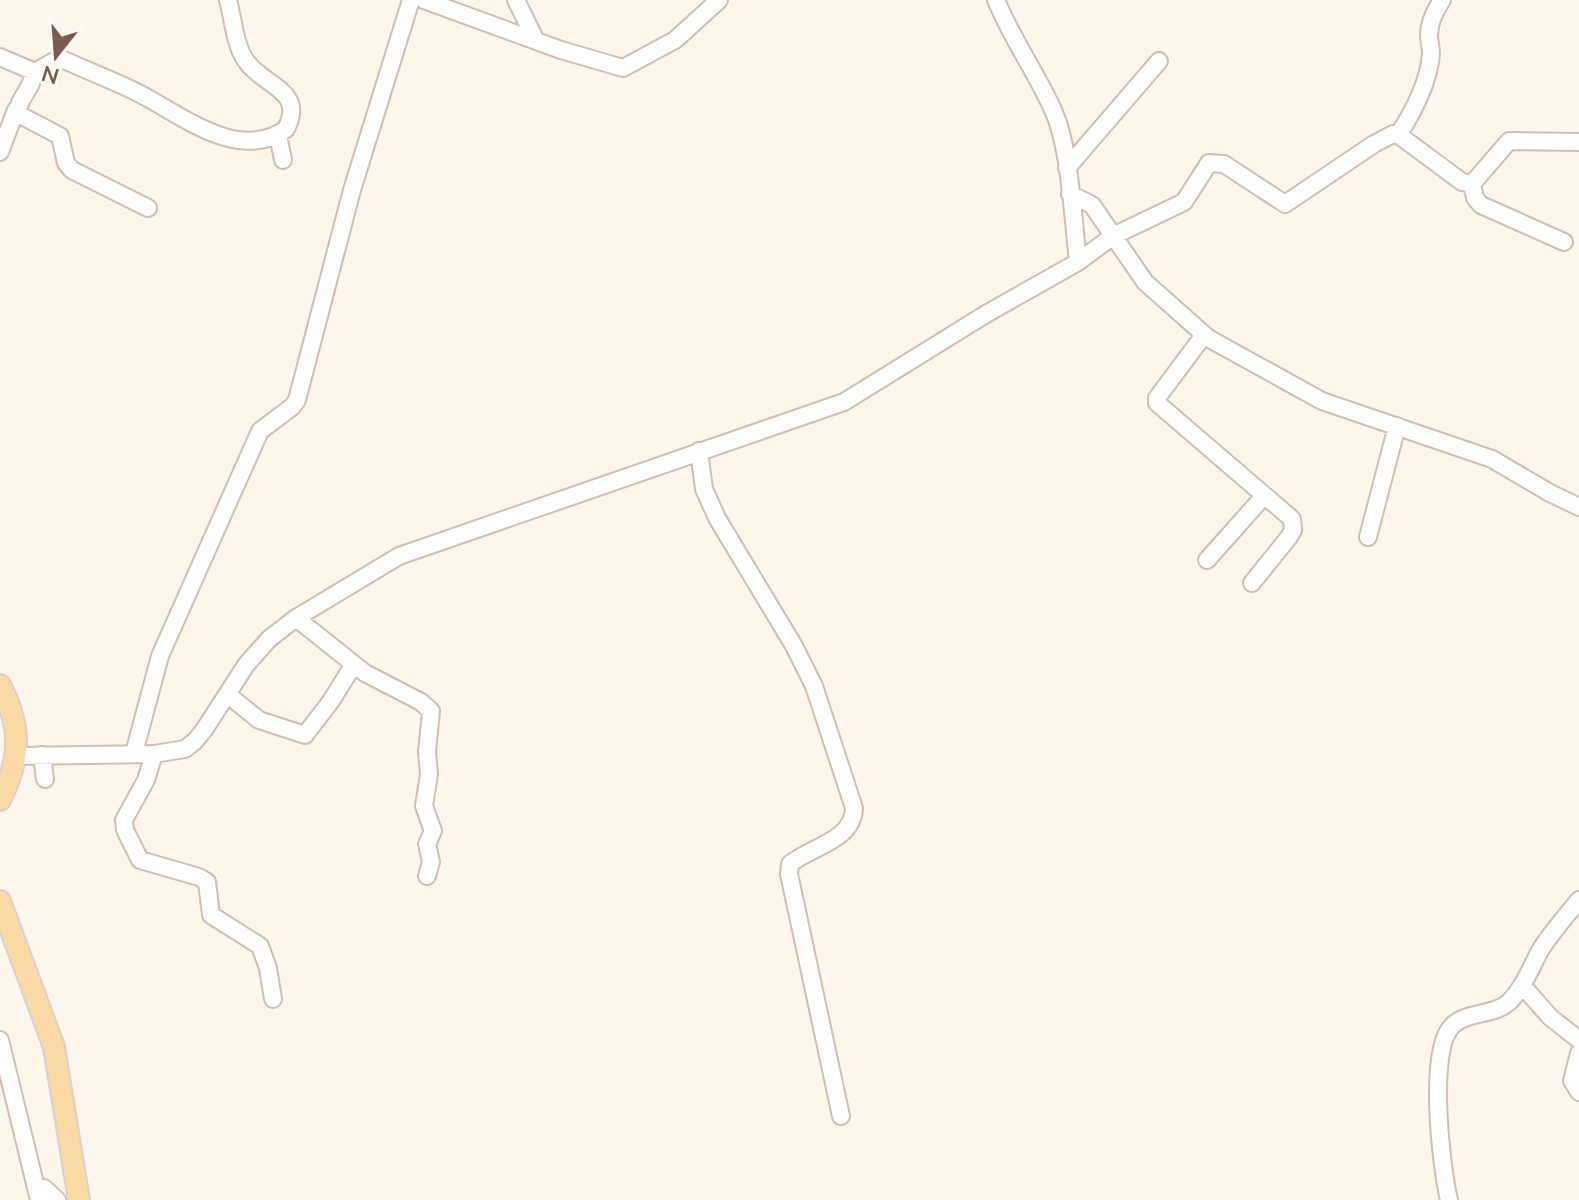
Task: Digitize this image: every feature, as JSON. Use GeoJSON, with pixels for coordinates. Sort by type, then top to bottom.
{"type":"FeatureCollection","features":[{"type":"Feature","properties":{"kind":"main road"},"geometry":{"type":"LineString","coordinates":[[0,685],[11,708],[18,756],[0,800]]}},
{"type":"Feature","properties":{"kind":"main road"},"geometry":{"type":"LineString","coordinates":[[0,901],[54,1047],[79,1200]]}},
{"type":"Feature","properties":{"kind":"street"},"geometry":{"type":"LineString","coordinates":[[33,72],[56,60],[64,60],[141,94],[212,133],[245,142],[268,139],[286,129],[290,121],[291,103],[287,95],[246,61],[228,0]]}},
{"type":"Feature","properties":{"kind":"street"},"geometry":{"type":"LineString","coordinates":[[134,753],[160,656],[260,431],[296,402],[352,190],[411,0]]}},
{"type":"Feature","properties":{"kind":"street"},"geometry":{"type":"LineString","coordinates":[[424,0],[536,41],[623,68],[675,40],[719,0]]}},
{"type":"Feature","properties":{"kind":"street"},"geometry":{"type":"LineString","coordinates":[[516,0],[536,41]]}},
{"type":"Feature","properties":{"kind":"street"},"geometry":{"type":"LineString","coordinates":[[996,0],[1019,50],[1053,109],[1067,168],[1078,262]]}},
{"type":"Feature","properties":{"kind":"street"},"geometry":{"type":"LineString","coordinates":[[1398,135],[1411,114],[1427,70],[1431,53],[1429,33],[1442,0]]}},
{"type":"Feature","properties":{"kind":"street"},"geometry":{"type":"LineString","coordinates":[[0,57],[33,72]]}},
{"type":"Feature","properties":{"kind":"street"},"geometry":{"type":"LineString","coordinates":[[1067,168],[1159,61]]}},
{"type":"Feature","properties":{"kind":"street"},"geometry":{"type":"LineString","coordinates":[[0,152],[16,110],[33,82],[33,72]]}},
{"type":"Feature","properties":{"kind":"street"},"geometry":{"type":"LineString","coordinates":[[16,110],[18,114],[60,136],[66,163],[72,170],[148,208]]}},
{"type":"Feature","properties":{"kind":"street"},"geometry":{"type":"LineString","coordinates":[[18,756],[42,755],[58,760],[174,752],[195,741],[256,651],[296,618],[399,556],[844,402],[986,314],[1078,262],[1113,236],[1184,202],[1209,163],[1224,164],[1285,204],[1393,134],[1462,182],[1472,184]]}},
{"type":"Feature","properties":{"kind":"street"},"geometry":{"type":"LineString","coordinates":[[278,135],[283,160]]}},
{"type":"Feature","properties":{"kind":"street"},"geometry":{"type":"LineString","coordinates":[[1472,184],[1509,141],[1579,142]]}},
{"type":"Feature","properties":{"kind":"street"},"geometry":{"type":"LineString","coordinates":[[1472,184],[1475,198],[1481,205],[1564,242]]}},
{"type":"Feature","properties":{"kind":"street"},"geometry":{"type":"LineString","coordinates":[[1070,194],[1092,205],[1151,289],[1204,335],[1322,401],[1492,459],[1579,507]]}},
{"type":"Feature","properties":{"kind":"street"},"geometry":{"type":"LineString","coordinates":[[1204,335],[1157,398],[1157,403],[1292,519],[1293,530],[1252,583]]}},
{"type":"Feature","properties":{"kind":"street"},"geometry":{"type":"LineString","coordinates":[[1368,537],[1397,426]]}},
{"type":"Feature","properties":{"kind":"street"},"geometry":{"type":"LineString","coordinates":[[699,451],[704,489],[717,518],[794,646],[814,686],[854,808],[848,830],[800,856],[790,864],[789,874],[841,1116]]}},
{"type":"Feature","properties":{"kind":"street"},"geometry":{"type":"LineString","coordinates":[[1207,560],[1264,496]]}},
{"type":"Feature","properties":{"kind":"street"},"geometry":{"type":"LineString","coordinates":[[296,618],[378,681],[421,702],[431,711],[427,752],[429,774],[424,806],[433,831],[427,844],[431,862],[427,876]]}},
{"type":"Feature","properties":{"kind":"street"},"geometry":{"type":"LineString","coordinates":[[227,694],[259,720],[305,735],[354,664]]}},
{"type":"Feature","properties":{"kind":"street"},"geometry":{"type":"LineString","coordinates":[[154,754],[146,780],[124,820],[137,856],[145,863],[207,882],[211,915],[260,946],[265,954],[273,999]]}},
{"type":"Feature","properties":{"kind":"street"},"geometry":{"type":"LineString","coordinates":[[42,755],[45,779]]}},
{"type":"Feature","properties":{"kind":"street"},"geometry":{"type":"LineString","coordinates":[[1449,1200],[1439,1148],[1440,1056],[1444,1036],[1461,1019],[1503,1006],[1522,985],[1543,947],[1579,900]]}},
{"type":"Feature","properties":{"kind":"street"},"geometry":{"type":"LineString","coordinates":[[1522,985],[1550,1017],[1579,1040]]}},
{"type":"Feature","properties":{"kind":"street"},"geometry":{"type":"LineString","coordinates":[[0,1040],[42,1194],[57,1200]]}},
{"type":"Feature","properties":{"kind":"street"},"geometry":{"type":"LineString","coordinates":[[1579,1053],[1572,1081],[1579,1092]]}}]}
